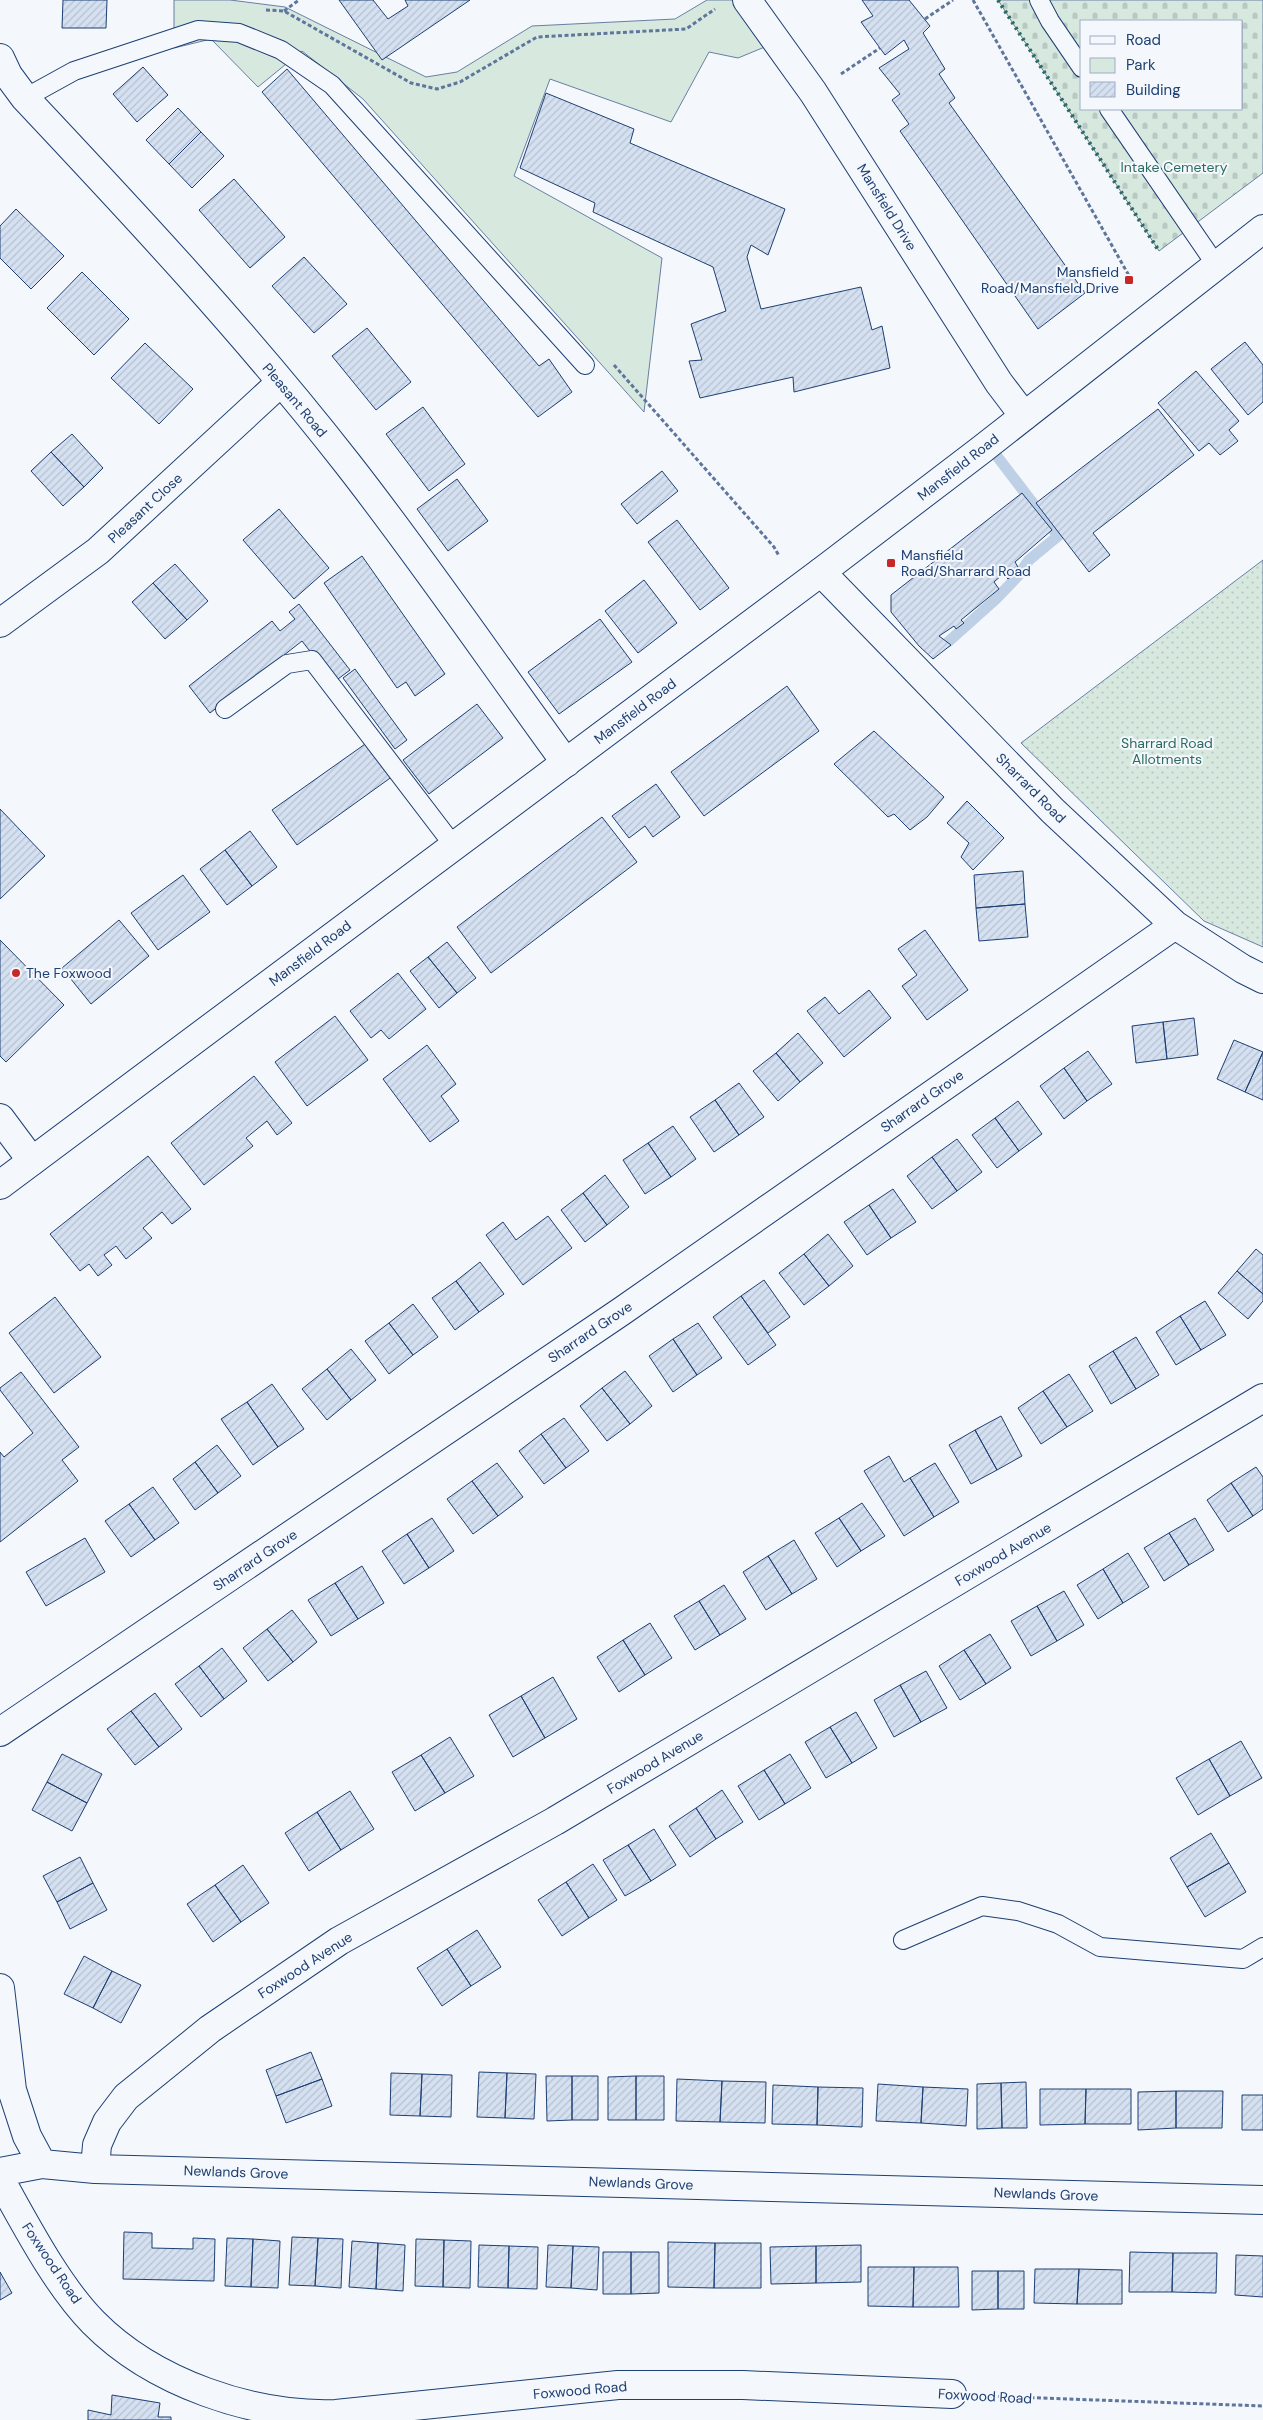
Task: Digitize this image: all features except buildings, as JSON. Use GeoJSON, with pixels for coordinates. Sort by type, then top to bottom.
{"type":"FeatureCollection","features":[{"type":"Feature","properties":{"kind":"street","name":"Mansfield Drive"},"geometry":{"type":"LineString","coordinates":[[735,2],[814,92],[998,383],[1024,416]]}},
{"type":"Feature","properties":{"kind":"street","name":"Pleasant Road"},"geometry":{"type":"LineString","coordinates":[[0,58],[8,75],[25,98],[145,226],[281,382],[348,464],[566,763]]}},
{"type":"Feature","properties":{"kind":"street","name":"Mansfield Road"},"geometry":{"type":"LineString","coordinates":[[0,1185],[821,572],[1263,229]]}},
{"type":"Feature","properties":{"kind":"street","name":"Pleasant Close"},"geometry":{"type":"LineString","coordinates":[[0,622],[98,551],[281,382]]}},
{"type":"Feature","properties":{"kind":"street","name":"Sharrard Road"},"geometry":{"type":"LineString","coordinates":[[821,572],[1053,811],[1175,925],[1243,969],[1263,979]]}},
{"type":"Feature","properties":{"kind":"street","name":"Sharrard Grove"},"geometry":{"type":"LineString","coordinates":[[0,1732],[622,1311],[1175,925]]}},
{"type":"Feature","properties":{"kind":"street"},"geometry":{"type":"LineString","coordinates":[[0,1118],[32,1161]]}},
{"type":"Feature","properties":{"kind":"street","name":"Foxwood Avenue"},"geometry":{"type":"LineString","coordinates":[[95,2169],[98,2144],[108,2122],[126,2097],[210,2029],[339,1941],[555,1822],[1263,1398]]}},
{"type":"Feature","properties":{"kind":"street","name":"Foxwood Road"},"geometry":{"type":"LineString","coordinates":[[0,1988],[12,2090],[27,2136],[16,2171],[60,2280],[93,2322],[125,2350],[209,2394],[308,2418],[618,2385],[744,2385],[952,2394]]}},
{"type":"Feature","properties":{"kind":"street","name":"Newlands Grove"},"geometry":{"type":"LineString","coordinates":[[16,2171],[95,2169],[1263,2200]]}},
{"type":"Feature","properties":{"kind":"lane"},"geometry":{"type":"LineString","coordinates":[[1039,0],[1080,65]]}},
{"type":"Feature","properties":{"kind":"lane"},"geometry":{"type":"LineString","coordinates":[[25,98],[74,70],[198,30],[239,33],[280,50],[332,85],[585,365]]}},
{"type":"Feature","properties":{"kind":"lane"},"geometry":{"type":"LineString","coordinates":[[1110,110],[1216,266]]}},
{"type":"Feature","properties":{"kind":"lane"},"geometry":{"type":"LineString","coordinates":[[225,709],[287,664],[312,660],[454,846]]}},
{"type":"Feature","properties":{"kind":"lane"},"geometry":{"type":"LineString","coordinates":[[903,1940],[982,1906],[1018,1911],[1058,1924],[1100,1947],[1243,1959],[1263,1947]]}},
{"type":"Feature","properties":{"kind":"path"},"geometry":{"type":"LineString","coordinates":[[284,10],[299,0]]}},
{"type":"Feature","properties":{"kind":"path"},"geometry":{"type":"LineString","coordinates":[[925,19],[953,0]]}},
{"type":"Feature","properties":{"kind":"path"},"geometry":{"type":"LineString","coordinates":[[973,0],[1132,281]]}},
{"type":"Feature","properties":{"kind":"path"},"geometry":{"type":"LineString","coordinates":[[264,10],[284,10],[411,83],[437,89],[460,82],[537,37],[686,29],[735,2]]}},
{"type":"Feature","properties":{"kind":"path"},"geometry":{"type":"LineString","coordinates":[[814,92],[880,48]]}},
{"type":"Feature","properties":{"kind":"path"},"geometry":{"type":"LineString","coordinates":[[585,365],[602,351],[774,547],[779,556]]}},
{"type":"Feature","properties":{"kind":"path","name":"Foxwood Road"},"geometry":{"type":"LineString","coordinates":[[952,2394],[1263,2406]]}},
{"type":"Feature","properties":{"kind":"green space"},"geometry":{"type":"Polygon","coordinates":[[[174,0],[230,0],[285,7],[426,77],[457,72],[532,26],[675,19],[707,0],[743,0],[772,44],[738,58],[709,52],[671,122],[550,79],[514,176],[662,258],[644,412],[363,99],[302,51],[258,87],[211,39],[174,48],[174,0]]]}},
{"type":"Feature","properties":{"kind":"green space","name":"Intake Cemetery"},"geometry":{"type":"Polygon","coordinates":[[[998,0],[1263,0],[1263,173],[1159,251],[998,0]]]}},
{"type":"Feature","properties":{"kind":"green space","name":"Sharrard Road Allotments"},"geometry":{"type":"Polygon","coordinates":[[[1263,560],[1263,947],[1204,921],[1021,743],[1263,560]]]}},
{"type":"Feature","properties":{"kind":"waterway"},"geometry":{"type":"LineString","coordinates":[[948,642],[996,599],[1017,577],[1029,560],[1058,536],[993,451]]}},
{"type":"Feature","properties":{"kind":"hedge"},"geometry":{"type":"LineString","coordinates":[[998,0],[1159,251]]}},
{"type":"Feature","properties":{"kind":"place","name":"Mansfield Road/Mansfield Drive"},"geometry":{"type":"Point","coordinates":[1129,280]}},
{"type":"Feature","properties":{"kind":"place","name":"Mansfield Road/Sharrard Road"},"geometry":{"type":"Point","coordinates":[891,563]}},
{"type":"Feature","properties":{"kind":"place","name":"The Foxwood"},"geometry":{"type":"Point","coordinates":[16,973]}}]}
